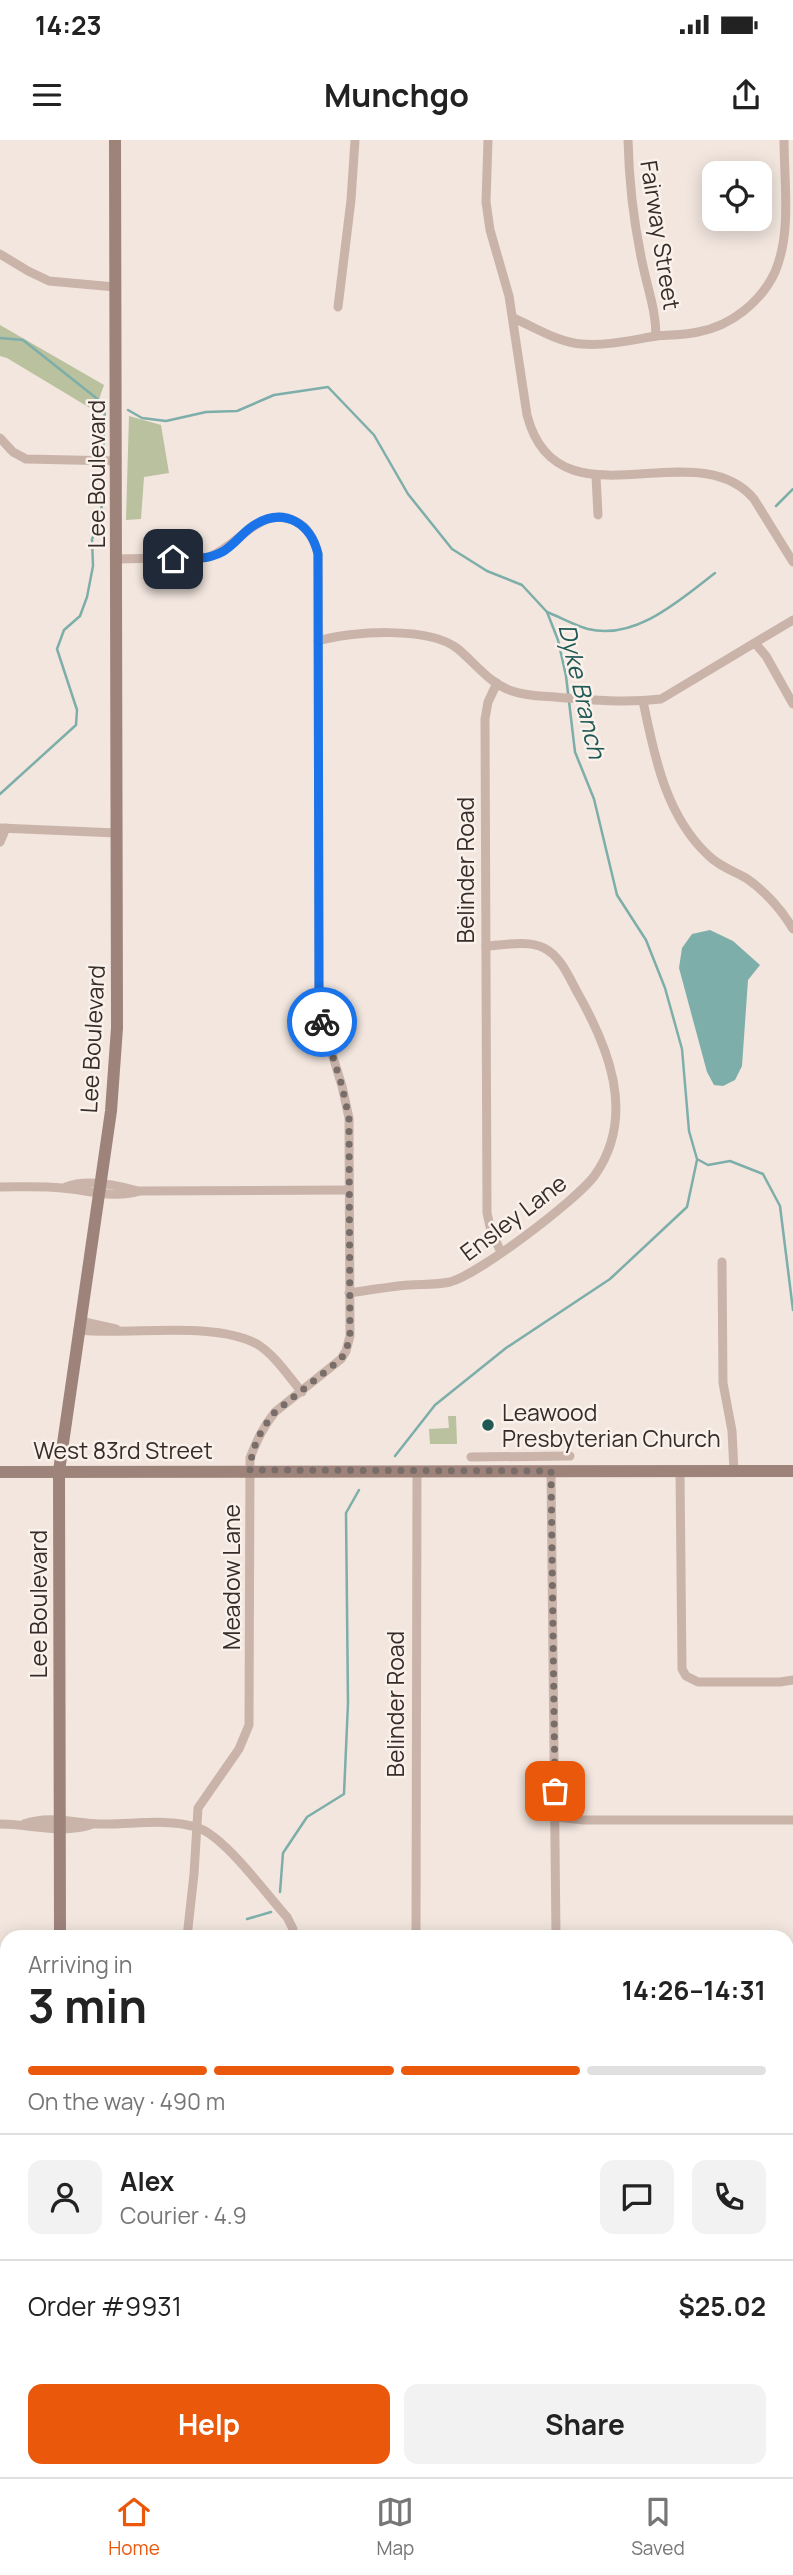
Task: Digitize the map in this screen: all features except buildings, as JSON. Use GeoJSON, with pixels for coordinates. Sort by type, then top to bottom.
{"type":"FeatureCollection","features":[{"type":"Feature","properties":{"kind":"street","name":"Lee Boulevard"},"geometry":{"type":"LineString","coordinates":[[60,1930],[59,1471],[115,1068],[115,140]]}},
{"type":"Feature","properties":{"kind":"street"},"geometry":{"type":"LineString","coordinates":[[338,307],[355,140]]}},
{"type":"Feature","properties":{"kind":"street"},"geometry":{"type":"LineString","coordinates":[[488,140],[486,181],[490,230],[509,296],[529,426],[540,444],[555,460],[578,472],[596,476],[698,473],[725,477],[746,490],[754,499],[793,562]]}},
{"type":"Feature","properties":{"kind":"street","name":"Fairway Street"},"geometry":{"type":"LineString","coordinates":[[628,140],[635,223],[655,309],[656,336]]}},
{"type":"Feature","properties":{"kind":"street"},"geometry":{"type":"LineString","coordinates":[[513,318],[568,342],[582,344],[713,328],[727,322],[751,305],[772,278],[782,248],[784,140]]}},
{"type":"Feature","properties":{"kind":"street"},"geometry":{"type":"LineString","coordinates":[[0,254],[49,281],[115,287]]}},
{"type":"Feature","properties":{"kind":"street"},"geometry":{"type":"LineString","coordinates":[[0,438],[13,452],[26,459],[117,461]]}},
{"type":"Feature","properties":{"kind":"street"},"geometry":{"type":"LineString","coordinates":[[596,476],[598,515]]}},
{"type":"Feature","properties":{"kind":"street","name":"Meadow Lane"},"geometry":{"type":"LineString","coordinates":[[117,559],[209,557],[233,545],[258,523],[280,517],[301,524],[315,541],[318,554],[320,1002],[324,1028],[348,1108],[350,1336],[346,1351],[328,1371],[275,1412],[258,1436],[250,1458],[249,1725],[239,1749],[198,1808],[188,1930]]}},
{"type":"Feature","properties":{"kind":"street"},"geometry":{"type":"LineString","coordinates":[[318,641],[340,635],[419,634],[434,637],[458,649],[479,670],[511,691],[590,700],[643,701],[661,699],[793,620]]}},
{"type":"Feature","properties":{"kind":"street"},"geometry":{"type":"LineString","coordinates":[[755,643],[766,656],[793,704]]}},
{"type":"Feature","properties":{"kind":"street","name":"Belinder Road"},"geometry":{"type":"LineString","coordinates":[[498,683],[488,702],[485,719],[487,1213],[491,1231],[501,1252]]}},
{"type":"Feature","properties":{"kind":"street"},"geometry":{"type":"LineString","coordinates":[[643,701],[655,761],[686,828],[711,858],[760,889],[793,929]]}},
{"type":"Feature","properties":{"kind":"street"},"geometry":{"type":"LineString","coordinates":[[0,842],[3,828],[117,833]]}},
{"type":"Feature","properties":{"kind":"street","name":"Ensley Lane"},"geometry":{"type":"LineString","coordinates":[[349,1293],[447,1283],[475,1270],[574,1197],[605,1158],[613,1136],[616,1097],[611,1065],[604,1043],[561,963],[554,954],[536,945],[486,946]]}},
{"type":"Feature","properties":{"kind":"street"},"geometry":{"type":"LineString","coordinates":[[0,1187],[99,1189],[126,1194],[140,1191],[349,1191]]}},
{"type":"Feature","properties":{"kind":"street"},"geometry":{"type":"LineString","coordinates":[[722,1262],[723,1383],[732,1431],[734,1471]]}},
{"type":"Feature","properties":{"kind":"street"},"geometry":{"type":"LineString","coordinates":[[79,1325],[217,1333],[244,1339],[270,1355],[302,1392]]}},
{"type":"Feature","properties":{"kind":"street"},"geometry":{"type":"LineString","coordinates":[[471,1457],[570,1456]]}},
{"type":"Feature","properties":{"kind":"street","name":"Belinder Road"},"geometry":{"type":"LineString","coordinates":[[416,1930],[417,1471]]}},
{"type":"Feature","properties":{"kind":"street"},"geometry":{"type":"LineString","coordinates":[[551,1471],[556,1930]]}},
{"type":"Feature","properties":{"kind":"street"},"geometry":{"type":"LineString","coordinates":[[680,1471],[681,1669],[686,1676],[698,1682],[793,1680]]}},
{"type":"Feature","properties":{"kind":"street","name":"West 83rd Street"},"geometry":{"type":"LineString","coordinates":[[0,1472],[793,1471]]}},
{"type":"Feature","properties":{"kind":"street"},"geometry":{"type":"LineString","coordinates":[[555,1817],[584,1820],[793,1820]]}},
{"type":"Feature","properties":{"kind":"street"},"geometry":{"type":"LineString","coordinates":[[0,1824],[172,1823],[196,1827],[219,1841],[287,1917],[293,1930]]}},
{"type":"Feature","properties":{"kind":"green space"},"geometry":{"type":"Polygon","coordinates":[[[0,325],[104,385],[95,411],[0,356],[0,325]]]}},
{"type":"Feature","properties":{"kind":"green space"},"geometry":{"type":"Polygon","coordinates":[[[129,416],[161,425],[169,473],[144,477],[141,519],[126,520],[129,416]]]}},
{"type":"Feature","properties":{"kind":"green space"},"geometry":{"type":"Polygon","coordinates":[[[448,1416],[456,1416],[457,1444],[430,1444],[429,1429],[449,1428],[448,1416]]]}},
{"type":"Feature","properties":{"kind":"water"},"geometry":{"type":"Polygon","coordinates":[[[710,930],[733,941],[760,965],[748,980],[742,1066],[735,1080],[723,1086],[714,1085],[707,1072],[679,968],[682,948],[692,934],[710,930]]]}},
{"type":"Feature","properties":{"kind":"waterway","name":"Dyke Branch"},"geometry":{"type":"LineString","coordinates":[[0,338],[23,340],[105,405],[103,453]]}},
{"type":"Feature","properties":{"kind":"waterway","name":"Dyke Branch"},"geometry":{"type":"LineString","coordinates":[[128,410],[142,418],[166,421],[206,412],[237,411],[274,395],[328,387],[374,435],[408,494],[452,549],[487,571],[522,585],[547,612],[558,640],[566,676],[575,752],[594,799],[617,895],[646,940],[665,988],[682,1049],[689,1131],[697,1159],[708,1165],[730,1161],[763,1174],[780,1206],[793,1310]]}},
{"type":"Feature","properties":{"kind":"waterway"},"geometry":{"type":"LineString","coordinates":[[0,794],[76,725],[77,710],[57,649],[64,630],[80,616],[87,597],[93,566],[92,539],[101,520],[103,470]]}},
{"type":"Feature","properties":{"kind":"waterway"},"geometry":{"type":"LineString","coordinates":[[776,506],[793,489]]}},
{"type":"Feature","properties":{"kind":"waterway"},"geometry":{"type":"LineString","coordinates":[[547,612],[588,629],[623,629],[656,616],[715,573]]}},
{"type":"Feature","properties":{"kind":"waterway"},"geometry":{"type":"LineString","coordinates":[[395,1456],[435,1405],[506,1348],[610,1279],[687,1207],[697,1160]]}},
{"type":"Feature","properties":{"kind":"waterway"},"geometry":{"type":"LineString","coordinates":[[280,1892],[283,1853],[307,1817],[344,1794],[348,1703],[346,1513],[359,1490]]}},
{"type":"Feature","properties":{"kind":"waterway"},"geometry":{"type":"LineString","coordinates":[[247,1919],[271,1912]]}},
{"type":"Feature","properties":{"kind":"way so far"},"geometry":{"type":"LineString","coordinates":[[322,1022],[349,1118],[350,1336],[341,1359],[275,1412],[266,1423],[250,1458],[250,1470],[551,1471],[555,1791]]}},
{"type":"Feature","properties":{"kind":"place","name":"Leawood Presbyterian Church"},"geometry":{"type":"Point","coordinates":[488,1425]}},
{"type":"Feature","properties":{"kind":"route"},"geometry":{"type":"LineString","coordinates":[[173,559],[209,557],[222,552],[258,523],[280,517],[301,524],[315,541],[318,554],[319,994],[322,1022]]}}]}
